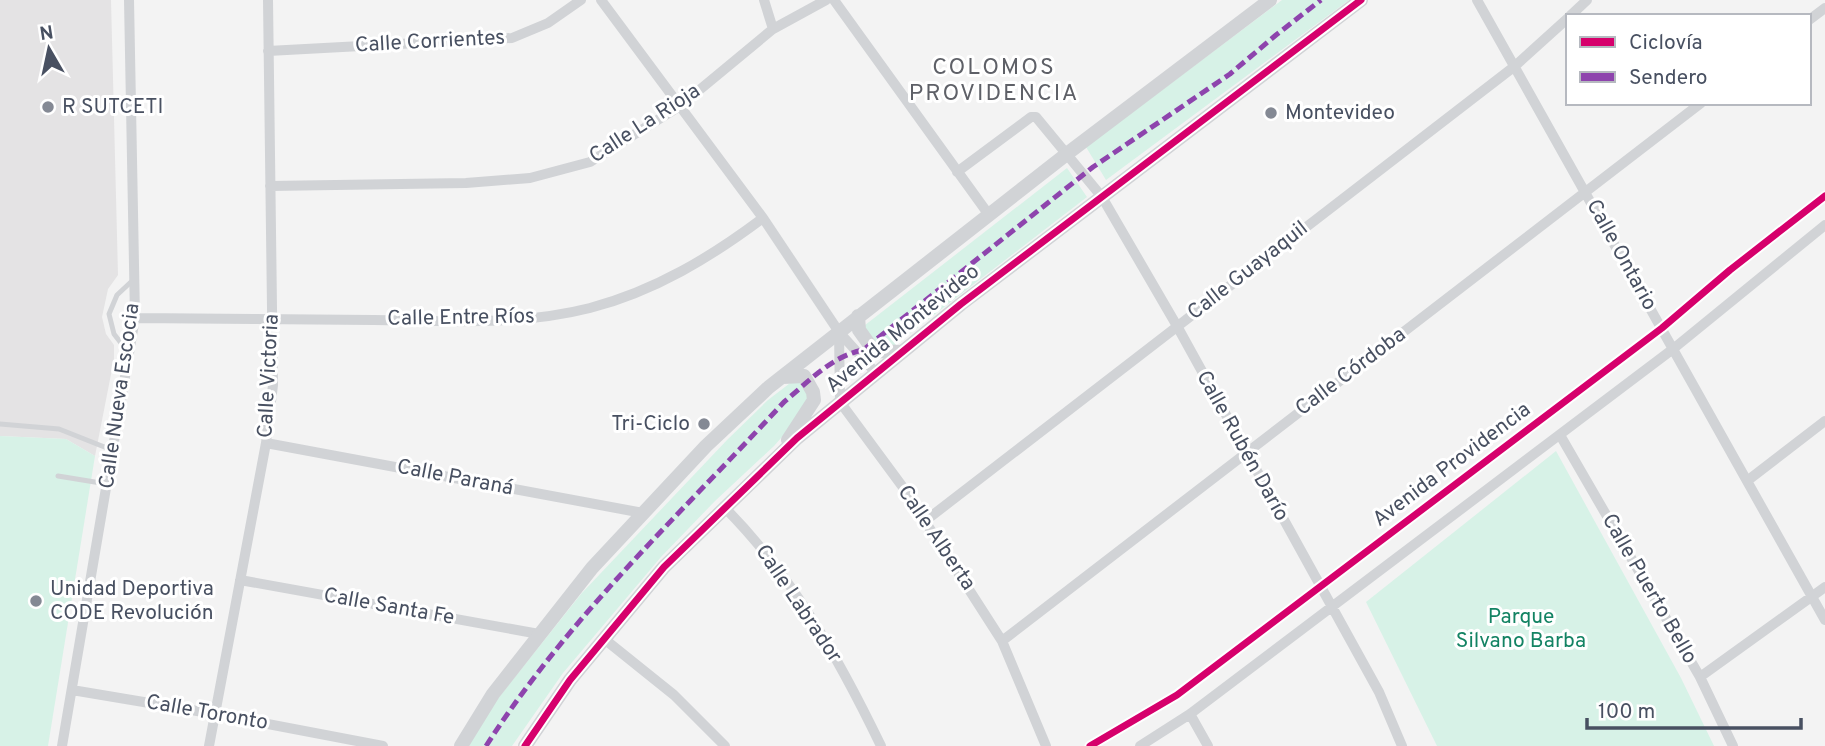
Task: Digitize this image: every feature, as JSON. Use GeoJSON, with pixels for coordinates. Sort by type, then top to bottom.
{"type":"FeatureCollection","features":[{"type":"Feature","properties":{"kind":"street","name":"Calle Nueva Escocia"},"geometry":{"type":"LineString","coordinates":[[62,746],[135,318],[129,0]]}},
{"type":"Feature","properties":{"kind":"street","name":"Calle Victoria"},"geometry":{"type":"LineString","coordinates":[[209,746],[266,443],[273,384],[268,0]]}},
{"type":"Feature","properties":{"kind":"street","name":"Calle Corrientes"},"geometry":{"type":"LineString","coordinates":[[268,51],[512,38],[548,23],[581,0]]}},
{"type":"Feature","properties":{"kind":"street"},"geometry":{"type":"LineString","coordinates":[[601,0],[763,218],[839,332],[876,373]]}},
{"type":"Feature","properties":{"kind":"street"},"geometry":{"type":"LineString","coordinates":[[764,0],[773,29]]}},
{"type":"Feature","properties":{"kind":"street","name":"Calle La Rioja"},"geometry":{"type":"LineString","coordinates":[[270,186],[466,183],[530,178],[590,162],[680,106],[773,29],[826,0]]}},
{"type":"Feature","properties":{"kind":"street"},"geometry":{"type":"LineString","coordinates":[[834,0],[989,215]]}},
{"type":"Feature","properties":{"kind":"street","name":"Avenida Montevideo"},"geometry":{"type":"LineString","coordinates":[[461,746],[493,694],[592,568],[706,446],[782,377],[858,316],[1270,0]]}},
{"type":"Feature","properties":{"kind":"street","name":"Avenida Montevideo"},"geometry":{"type":"LineString","coordinates":[[525,746],[570,680],[603,638],[664,568],[780,453],[902,352],[1362,0]]}},
{"type":"Feature","properties":{"kind":"street","name":"Calle Ontario"},"geometry":{"type":"LineString","coordinates":[[1477,0],[1825,620]]}},
{"type":"Feature","properties":{"kind":"street","name":"Calle Guayaquil"},"geometry":{"type":"LineString","coordinates":[[1572,14],[1587,0]]}},
{"type":"Feature","properties":{"kind":"street","name":"Calle Guayaquil"},"geometry":{"type":"LineString","coordinates":[[925,521],[1515,66],[1566,20]]}},
{"type":"Feature","properties":{"kind":"street","name":"Calle Córdoba"},"geometry":{"type":"LineString","coordinates":[[1002,641],[1697,105]]}},
{"type":"Feature","properties":{"kind":"street","name":"Calle Rubén Darío"},"geometry":{"type":"LineString","coordinates":[[957,172],[1031,117],[1036,117],[1068,153],[1102,197],[1177,326],[1379,692],[1402,746]]}},
{"type":"Feature","properties":{"kind":"street","name":"Avenida Providencia"},"geometry":{"type":"LineString","coordinates":[[1090,746],[1177,695],[1662,328],[1730,270],[1825,196]]}},
{"type":"Feature","properties":{"kind":"street","name":"Calle Entre Ríos"},"geometry":{"type":"LineString","coordinates":[[135,318],[500,321],[562,314],[622,298],[681,272],[720,249],[763,218]]}},
{"type":"Feature","properties":{"kind":"street","name":"Avenida Providencia"},"geometry":{"type":"LineString","coordinates":[[1140,746],[1191,714],[1560,435],[1673,349],[1825,225]]}},
{"type":"Feature","properties":{"kind":"street"},"geometry":{"type":"LineString","coordinates":[[858,316],[859,330],[871,349],[879,352],[902,352]]}},
{"type":"Feature","properties":{"kind":"street"},"geometry":{"type":"LineString","coordinates":[[839,332],[839,402]]}},
{"type":"Feature","properties":{"kind":"street"},"geometry":{"type":"LineString","coordinates":[[780,453],[813,404],[814,395],[804,376],[782,377]]}},
{"type":"Feature","properties":{"kind":"street","name":"Calle Alberta"},"geometry":{"type":"LineString","coordinates":[[839,402],[925,521],[1002,641],[1046,746]]}},
{"type":"Feature","properties":{"kind":"street"},"geometry":{"type":"LineString","coordinates":[[1747,481],[1825,421]]}},
{"type":"Feature","properties":{"kind":"street","name":"Calle Puerto Bello"},"geometry":{"type":"LineString","coordinates":[[1560,435],[1700,677],[1734,746]]}},
{"type":"Feature","properties":{"kind":"street","name":"Calle Paraná"},"geometry":{"type":"LineString","coordinates":[[266,443],[643,513]]}},
{"type":"Feature","properties":{"kind":"street","name":"Calle Labrador"},"geometry":{"type":"LineString","coordinates":[[724,507],[752,535],[821,631],[881,746]]}},
{"type":"Feature","properties":{"kind":"street","name":"Calle Santa Fe"},"geometry":{"type":"LineString","coordinates":[[240,580],[539,634]]}},
{"type":"Feature","properties":{"kind":"street"},"geometry":{"type":"LineString","coordinates":[[1700,677],[1825,587]]}},
{"type":"Feature","properties":{"kind":"street"},"geometry":{"type":"LineString","coordinates":[[603,638],[674,695],[725,746]]}},
{"type":"Feature","properties":{"kind":"street","name":"Calle Toronto"},"geometry":{"type":"LineString","coordinates":[[72,690],[383,746]]}},
{"type":"Feature","properties":{"kind":"street"},"geometry":{"type":"LineString","coordinates":[[1191,714],[1208,746]]}},
{"type":"Feature","properties":{"kind":"lane"},"geometry":{"type":"LineString","coordinates":[[129,354],[114,334],[109,314],[117,295],[134,278]]}},
{"type":"Feature","properties":{"kind":"lane"},"geometry":{"type":"LineString","coordinates":[[0,424],[59,429],[113,450]]}},
{"type":"Feature","properties":{"kind":"lane"},"geometry":{"type":"LineString","coordinates":[[58,476],[107,484]]}},
{"type":"Feature","properties":{"kind":"shaded area"},"geometry":{"type":"Polygon","coordinates":[[[0,0],[111,0],[118,275],[108,289],[102,317],[106,334],[114,345],[114,359],[95,456],[66,439],[0,436],[0,0]]]}},
{"type":"Feature","properties":{"kind":"green space"},"geometry":{"type":"Polygon","coordinates":[[[1282,0],[1349,0],[1106,180],[1086,147],[1282,0]]]}},
{"type":"Feature","properties":{"kind":"green space"},"geometry":{"type":"Polygon","coordinates":[[[1067,168],[1087,197],[891,348],[880,348],[860,329],[1067,168]]]}},
{"type":"Feature","properties":{"kind":"green space"},"geometry":{"type":"Polygon","coordinates":[[[798,377],[812,403],[774,446],[715,501],[661,557],[563,673],[512,746],[466,746],[492,706],[581,594],[727,440],[768,400],[798,377]]]}},
{"type":"Feature","properties":{"kind":"green space","name":"Unidad Deportiva CODE Revolución"},"geometry":{"type":"Polygon","coordinates":[[[0,436],[66,439],[95,456],[48,746],[0,746],[0,436]]]}},
{"type":"Feature","properties":{"kind":"green space","name":"Parque Silvano Barba"},"geometry":{"type":"Polygon","coordinates":[[[1556,451],[1681,678],[1714,746],[1437,746],[1366,602],[1556,451]]]}},
{"type":"Feature","properties":{"kind":"marked path"},"geometry":{"type":"LineString","coordinates":[[486,746],[553,653],[590,609],[784,402],[831,364],[863,350],[1093,167],[1230,74],[1321,0]]}},
{"type":"Feature","properties":{"kind":"cycle path"},"geometry":{"type":"LineString","coordinates":[[525,746],[570,680],[664,567],[797,438],[961,304],[1361,0]]}},
{"type":"Feature","properties":{"kind":"cycle path"},"geometry":{"type":"LineString","coordinates":[[1090,746],[1177,695],[1662,328],[1730,270],[1825,196]]}},
{"type":"Feature","properties":{"kind":"place","name":"R SUTCETI"},"geometry":{"type":"Point","coordinates":[48,107]}},
{"type":"Feature","properties":{"kind":"place","name":"Montevideo"},"geometry":{"type":"Point","coordinates":[1271,113]}},
{"type":"Feature","properties":{"kind":"place","name":"Tri-Ciclo"},"geometry":{"type":"Point","coordinates":[704,424]}},
{"type":"Feature","properties":{"kind":"place","name":"Unidad Deportiva CODE Revolución"},"geometry":{"type":"Point","coordinates":[36,601]}},
{"type":"Feature","properties":{"kind":"district","name":"COLOMOS PROVIDENCIA"},"geometry":{"type":"Point","coordinates":[994,81]}}]}
